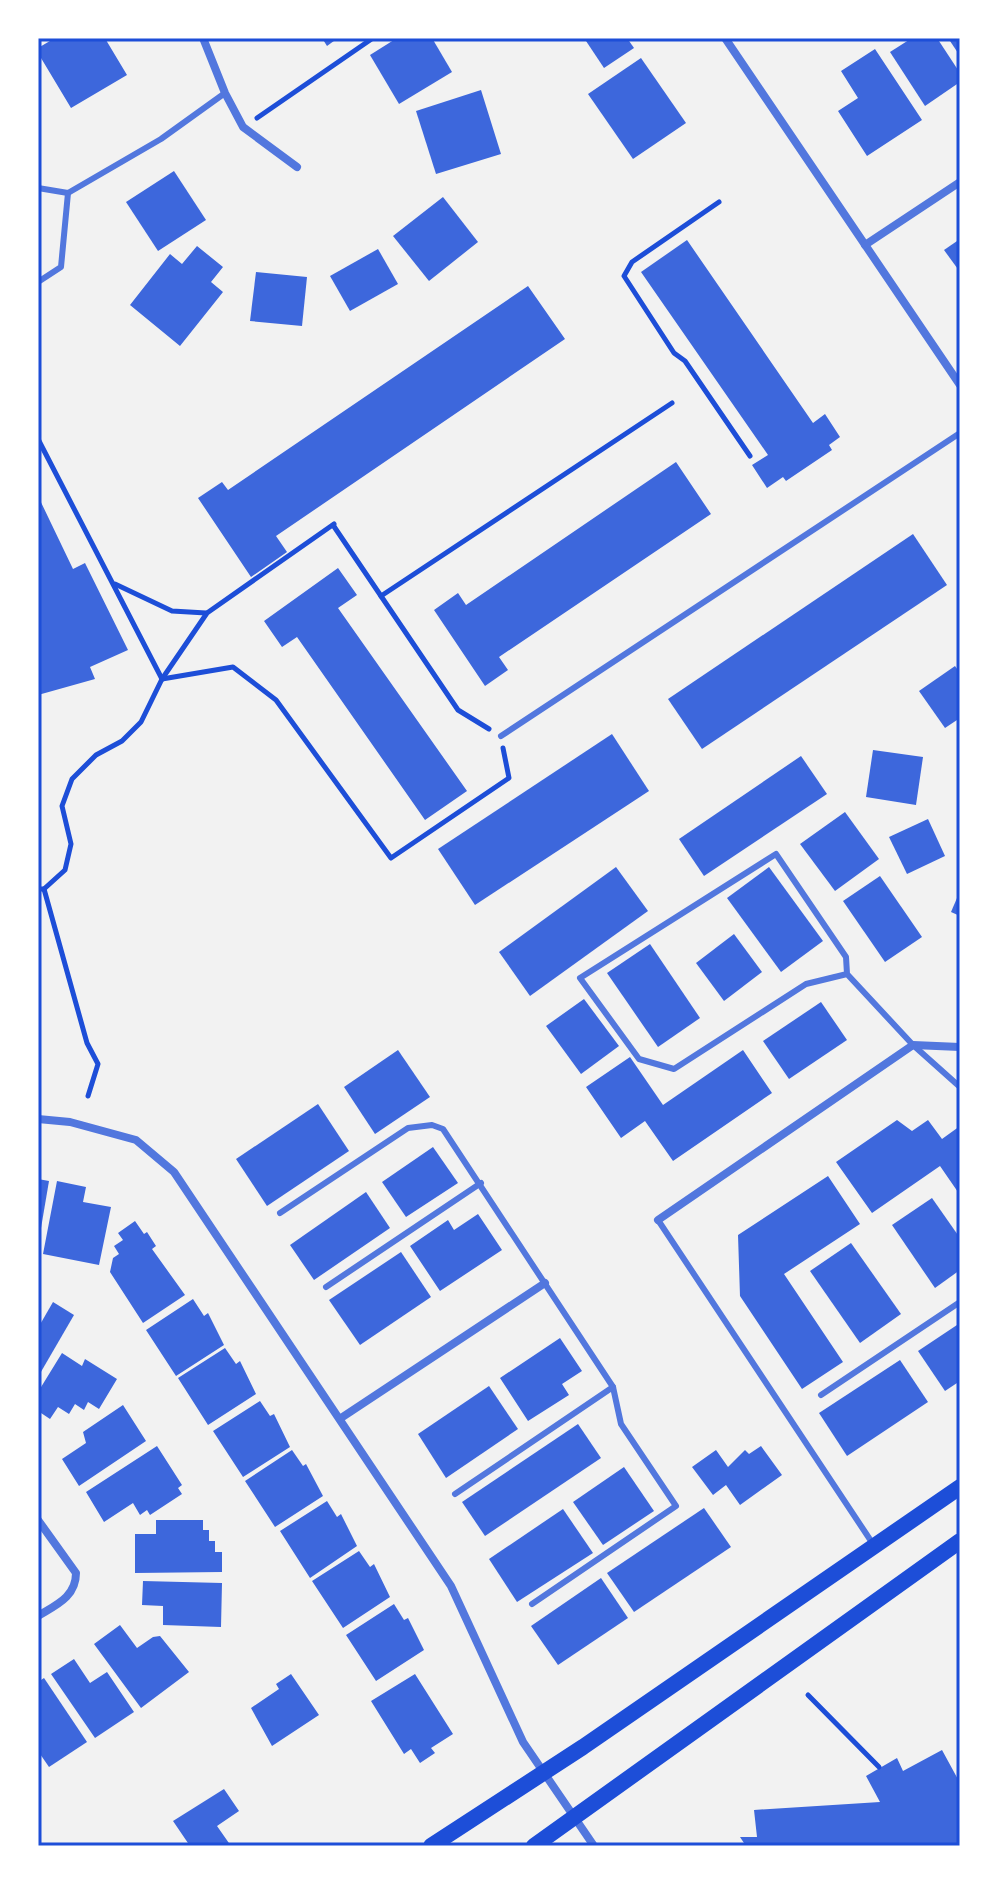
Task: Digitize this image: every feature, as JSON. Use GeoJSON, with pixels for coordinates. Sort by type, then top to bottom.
{"type":"FeatureCollection","features":[{"type":"Feature","properties":{"kind":"main road"},"geometry":{"type":"LineString","coordinates":[[431,1846],[544,1773],[960,1487]]}},
{"type":"Feature","properties":{"kind":"main road"},"geometry":{"type":"LineString","coordinates":[[534,1846],[960,1541]]}},
{"type":"Feature","properties":{"kind":"street"},"geometry":{"type":"LineString","coordinates":[[203,38],[225,93],[243,127],[297,167]]}},
{"type":"Feature","properties":{"kind":"street"},"geometry":{"type":"LineString","coordinates":[[725,38],[960,385]]}},
{"type":"Feature","properties":{"kind":"street"},"geometry":{"type":"LineString","coordinates":[[865,245],[960,182]]}},
{"type":"Feature","properties":{"kind":"street"},"geometry":{"type":"LineString","coordinates":[[658,1220],[913,1045],[960,1047]]}},
{"type":"Feature","properties":{"kind":"street"},"geometry":{"type":"LineString","coordinates":[[38,1119],[70,1122],[136,1140],[174,1172],[451,1586],[523,1742],[594,1846]]}},
{"type":"Feature","properties":{"kind":"street"},"geometry":{"type":"LineString","coordinates":[[341,1418],[545,1283]]}},
{"type":"Feature","properties":{"kind":"street"},"geometry":{"type":"LineString","coordinates":[[38,1520],[73,1567],[76,1583],[68,1597],[38,1616]]}},
{"type":"Feature","properties":{"kind":"lane"},"geometry":{"type":"LineString","coordinates":[[38,188],[68,193],[161,139],[225,93]]}},
{"type":"Feature","properties":{"kind":"lane"},"geometry":{"type":"LineString","coordinates":[[38,282],[61,267],[68,193]]}},
{"type":"Feature","properties":{"kind":"lane"},"geometry":{"type":"LineString","coordinates":[[501,736],[960,433]]}},
{"type":"Feature","properties":{"kind":"lane"},"geometry":{"type":"LineString","coordinates":[[847,974],[806,984],[674,1069],[639,1059],[580,978],[776,854],[846,957],[847,974],[913,1045],[960,1087]]}},
{"type":"Feature","properties":{"kind":"lane"},"geometry":{"type":"LineString","coordinates":[[280,1213],[408,1128],[432,1125],[443,1129],[613,1387],[621,1424],[676,1506],[532,1604]]}},
{"type":"Feature","properties":{"kind":"lane"},"geometry":{"type":"LineString","coordinates":[[326,1287],[481,1183]]}},
{"type":"Feature","properties":{"kind":"lane"},"geometry":{"type":"LineString","coordinates":[[658,1220],[874,1546]]}},
{"type":"Feature","properties":{"kind":"lane"},"geometry":{"type":"LineString","coordinates":[[821,1395],[960,1302]]}},
{"type":"Feature","properties":{"kind":"lane"},"geometry":{"type":"LineString","coordinates":[[455,1494],[613,1387]]}},
{"type":"Feature","properties":{"kind":"path"},"geometry":{"type":"LineString","coordinates":[[243,127],[373,38]]}},
{"type":"Feature","properties":{"kind":"path"},"geometry":{"type":"LineString","coordinates":[[719,202],[632,262],[624,276],[674,353],[685,361],[750,456]]}},
{"type":"Feature","properties":{"kind":"path"},"geometry":{"type":"LineString","coordinates":[[381,596],[672,403]]}},
{"type":"Feature","properties":{"kind":"path"},"geometry":{"type":"LineString","coordinates":[[38,439],[162,679]]}},
{"type":"Feature","properties":{"kind":"path"},"geometry":{"type":"LineString","coordinates":[[88,1096],[98,1064],[87,1043],[41,889],[65,870],[71,844],[62,806],[72,779],[96,755],[122,741],[141,722],[162,679],[207,613],[334,524],[458,710],[501,736],[509,778],[391,858],[276,700],[233,667],[162,679]]}},
{"type":"Feature","properties":{"kind":"path"},"geometry":{"type":"LineString","coordinates":[[112,583],[172,611],[207,613]]}},
{"type":"Feature","properties":{"kind":"path"},"geometry":{"type":"LineString","coordinates":[[808,1695],[879,1767]]}},
{"type":"Feature","properties":{"kind":"building"},"geometry":{"type":"Polygon","coordinates":[[[55,38],[110,38],[106,40],[127,75],[71,108],[38,53],[38,48],[55,38]]]}},
{"type":"Feature","properties":{"kind":"building"},"geometry":{"type":"Polygon","coordinates":[[[322,38],[338,38],[327,46],[322,38]]]}},
{"type":"Feature","properties":{"kind":"building"},"geometry":{"type":"Polygon","coordinates":[[[397,38],[432,38],[452,72],[399,104],[370,55],[397,38]]]}},
{"type":"Feature","properties":{"kind":"building"},"geometry":{"type":"Polygon","coordinates":[[[584,38],[627,38],[634,48],[604,68],[584,38]]]}},
{"type":"Feature","properties":{"kind":"building"},"geometry":{"type":"Polygon","coordinates":[[[912,38],[937,38],[960,73],[960,82],[925,106],[890,52],[912,38]]]}},
{"type":"Feature","properties":{"kind":"building"},"geometry":{"type":"Polygon","coordinates":[[[948,38],[960,38],[960,56],[948,38]]]}},
{"type":"Feature","properties":{"kind":"building"},"geometry":{"type":"Polygon","coordinates":[[[875,49],[922,120],[867,156],[838,111],[858,98],[841,71],[875,49]]]}},
{"type":"Feature","properties":{"kind":"building"},"geometry":{"type":"Polygon","coordinates":[[[641,58],[686,123],[633,159],[588,94],[641,58]]]}},
{"type":"Feature","properties":{"kind":"building"},"geometry":{"type":"Polygon","coordinates":[[[481,90],[501,154],[436,174],[416,111],[481,90]]]}},
{"type":"Feature","properties":{"kind":"building"},"geometry":{"type":"Polygon","coordinates":[[[174,171],[206,220],[158,251],[126,202],[174,171]]]}},
{"type":"Feature","properties":{"kind":"building"},"geometry":{"type":"Polygon","coordinates":[[[443,197],[478,242],[429,281],[393,236],[443,197]]]}},
{"type":"Feature","properties":{"kind":"building"},"geometry":{"type":"Polygon","coordinates":[[[960,239],[960,272],[944,250],[960,239]]]}},
{"type":"Feature","properties":{"kind":"building"},"geometry":{"type":"Polygon","coordinates":[[[687,240],[813,423],[825,414],[840,437],[829,445],[832,450],[786,481],[783,477],[767,488],[752,465],[768,455],[641,272],[687,240]]]}},
{"type":"Feature","properties":{"kind":"building"},"geometry":{"type":"Polygon","coordinates":[[[197,246],[223,267],[211,282],[223,292],[180,346],[130,305],[170,254],[182,264],[197,246]]]}},
{"type":"Feature","properties":{"kind":"building"},"geometry":{"type":"Polygon","coordinates":[[[378,249],[398,284],[350,311],[330,276],[378,249]]]}},
{"type":"Feature","properties":{"kind":"building"},"geometry":{"type":"Polygon","coordinates":[[[256,272],[307,277],[302,326],[250,321],[256,272]]]}},
{"type":"Feature","properties":{"kind":"building"},"geometry":{"type":"Polygon","coordinates":[[[528,286],[565,339],[276,536],[287,552],[251,577],[198,498],[222,482],[228,490],[528,286]]]}},
{"type":"Feature","properties":{"kind":"building"},"geometry":{"type":"Polygon","coordinates":[[[676,462],[711,514],[499,657],[508,670],[485,686],[434,610],[458,593],[466,605],[676,462]]]}},
{"type":"Feature","properties":{"kind":"building"},"geometry":{"type":"Polygon","coordinates":[[[38,496],[73,569],[85,563],[128,650],[90,667],[95,679],[38,695],[38,496]]]}},
{"type":"Feature","properties":{"kind":"building"},"geometry":{"type":"Polygon","coordinates":[[[913,534],[947,585],[702,749],[668,699],[913,534]]]}},
{"type":"Feature","properties":{"kind":"building"},"geometry":{"type":"Polygon","coordinates":[[[338,568],[357,595],[338,608],[467,791],[425,820],[297,637],[282,647],[264,621],[338,568]]]}},
{"type":"Feature","properties":{"kind":"building"},"geometry":{"type":"Polygon","coordinates":[[[955,666],[960,673],[960,718],[945,728],[919,691],[955,666]]]}},
{"type":"Feature","properties":{"kind":"building"},"geometry":{"type":"Polygon","coordinates":[[[612,734],[649,791],[475,905],[438,849],[612,734]]]}},
{"type":"Feature","properties":{"kind":"building"},"geometry":{"type":"Polygon","coordinates":[[[873,750],[923,757],[916,805],[866,797],[873,750]]]}},
{"type":"Feature","properties":{"kind":"building"},"geometry":{"type":"Polygon","coordinates":[[[801,756],[827,794],[704,876],[679,839],[801,756]]]}},
{"type":"Feature","properties":{"kind":"building"},"geometry":{"type":"Polygon","coordinates":[[[845,812],[879,859],[835,891],[800,844],[845,812]]]}},
{"type":"Feature","properties":{"kind":"building"},"geometry":{"type":"Polygon","coordinates":[[[928,819],[945,856],[907,874],[889,837],[928,819]]]}},
{"type":"Feature","properties":{"kind":"building"},"geometry":{"type":"Polygon","coordinates":[[[616,867],[648,911],[530,996],[499,952],[616,867]]]}},
{"type":"Feature","properties":{"kind":"building"},"geometry":{"type":"Polygon","coordinates":[[[769,867],[823,941],[781,972],[727,898],[769,867]]]}},
{"type":"Feature","properties":{"kind":"building"},"geometry":{"type":"Polygon","coordinates":[[[880,876],[922,937],[885,962],[843,901],[880,876]]]}},
{"type":"Feature","properties":{"kind":"building"},"geometry":{"type":"Polygon","coordinates":[[[960,891],[960,916],[951,912],[960,891]]]}},
{"type":"Feature","properties":{"kind":"building"},"geometry":{"type":"Polygon","coordinates":[[[734,934],[762,972],[724,1001],[696,963],[734,934]]]}},
{"type":"Feature","properties":{"kind":"building"},"geometry":{"type":"Polygon","coordinates":[[[650,944],[700,1018],[658,1047],[607,973],[650,944]]]}},
{"type":"Feature","properties":{"kind":"building"},"geometry":{"type":"Polygon","coordinates":[[[584,999],[619,1046],[581,1074],[546,1026],[584,999]]]}},
{"type":"Feature","properties":{"kind":"building"},"geometry":{"type":"Polygon","coordinates":[[[821,1002],[847,1040],[789,1079],[763,1041],[821,1002]]]}},
{"type":"Feature","properties":{"kind":"building"},"geometry":{"type":"Polygon","coordinates":[[[398,1050],[430,1097],[375,1134],[344,1087],[398,1050]]]}},
{"type":"Feature","properties":{"kind":"building"},"geometry":{"type":"Polygon","coordinates":[[[743,1050],[772,1093],[673,1161],[645,1121],[621,1138],[586,1087],[630,1057],[663,1105],[743,1050]]]}},
{"type":"Feature","properties":{"kind":"building"},"geometry":{"type":"Polygon","coordinates":[[[318,1104],[349,1151],[267,1206],[236,1159],[318,1104]]]}},
{"type":"Feature","properties":{"kind":"building"},"geometry":{"type":"Polygon","coordinates":[[[897,1120],[912,1131],[928,1120],[942,1139],[960,1126],[960,1195],[940,1166],[872,1213],[836,1162],[897,1120]]]}},
{"type":"Feature","properties":{"kind":"building"},"geometry":{"type":"Polygon","coordinates":[[[433,1147],[458,1183],[406,1217],[382,1182],[433,1147]]]}},
{"type":"Feature","properties":{"kind":"building"},"geometry":{"type":"Polygon","coordinates":[[[828,1176],[860,1224],[784,1274],[843,1362],[802,1389],[740,1296],[738,1235],[828,1176]]]}},
{"type":"Feature","properties":{"kind":"building"},"geometry":{"type":"Polygon","coordinates":[[[38,1179],[49,1181],[40,1234],[38,1233],[38,1179]]]}},
{"type":"Feature","properties":{"kind":"building"},"geometry":{"type":"Polygon","coordinates":[[[57,1181],[86,1187],[83,1202],[111,1207],[99,1265],[43,1254],[57,1181]]]}},
{"type":"Feature","properties":{"kind":"building"},"geometry":{"type":"Polygon","coordinates":[[[366,1192],[390,1228],[314,1280],[290,1245],[366,1192]]]}},
{"type":"Feature","properties":{"kind":"building"},"geometry":{"type":"Polygon","coordinates":[[[932,1198],[960,1238],[960,1270],[935,1288],[892,1225],[932,1198]]]}},
{"type":"Feature","properties":{"kind":"building"},"geometry":{"type":"Polygon","coordinates":[[[478,1214],[502,1250],[440,1291],[410,1246],[448,1220],[454,1230],[478,1214]]]}},
{"type":"Feature","properties":{"kind":"building"},"geometry":{"type":"Polygon","coordinates":[[[135,1221],[144,1234],[147,1232],[156,1246],[152,1249],[185,1295],[143,1323],[110,1272],[113,1258],[119,1254],[114,1246],[123,1240],[118,1233],[135,1221]]]}},
{"type":"Feature","properties":{"kind":"building"},"geometry":{"type":"Polygon","coordinates":[[[851,1243],[901,1314],[860,1343],[810,1271],[851,1243]]]}},
{"type":"Feature","properties":{"kind":"building"},"geometry":{"type":"Polygon","coordinates":[[[401,1252],[431,1297],[360,1345],[329,1300],[401,1252]]]}},
{"type":"Feature","properties":{"kind":"building"},"geometry":{"type":"Polygon","coordinates":[[[193,1299],[204,1316],[208,1313],[224,1345],[176,1376],[146,1330],[193,1299]]]}},
{"type":"Feature","properties":{"kind":"building"},"geometry":{"type":"Polygon","coordinates":[[[53,1302],[74,1315],[38,1377],[38,1328],[53,1302]]]}},
{"type":"Feature","properties":{"kind":"building"},"geometry":{"type":"Polygon","coordinates":[[[960,1323],[960,1381],[945,1391],[918,1351],[960,1323]]]}},
{"type":"Feature","properties":{"kind":"building"},"geometry":{"type":"Polygon","coordinates":[[[560,1338],[582,1371],[562,1384],[569,1395],[528,1421],[500,1378],[560,1338]]]}},
{"type":"Feature","properties":{"kind":"building"},"geometry":{"type":"Polygon","coordinates":[[[225,1348],[236,1364],[240,1361],[256,1394],[208,1425],[178,1378],[225,1348]]]}},
{"type":"Feature","properties":{"kind":"building"},"geometry":{"type":"Polygon","coordinates":[[[62,1353],[82,1366],[85,1359],[117,1379],[99,1409],[88,1402],[84,1410],[75,1404],[69,1414],[58,1407],[50,1419],[38,1411],[38,1392],[62,1353]]]}},
{"type":"Feature","properties":{"kind":"building"},"geometry":{"type":"Polygon","coordinates":[[[900,1360],[928,1402],[847,1456],[819,1413],[900,1360]]]}},
{"type":"Feature","properties":{"kind":"building"},"geometry":{"type":"Polygon","coordinates":[[[489,1386],[518,1429],[446,1478],[418,1434],[489,1386]]]}},
{"type":"Feature","properties":{"kind":"building"},"geometry":{"type":"Polygon","coordinates":[[[260,1401],[270,1416],[274,1414],[290,1447],[243,1477],[213,1431],[260,1401]]]}},
{"type":"Feature","properties":{"kind":"building"},"geometry":{"type":"Polygon","coordinates":[[[123,1405],[146,1441],[79,1486],[62,1459],[86,1443],[83,1432],[123,1405]]]}},
{"type":"Feature","properties":{"kind":"building"},"geometry":{"type":"Polygon","coordinates":[[[578,1424],[601,1458],[485,1536],[462,1502],[578,1424]]]}},
{"type":"Feature","properties":{"kind":"building"},"geometry":{"type":"Polygon","coordinates":[[[157,1446],[182,1485],[178,1488],[182,1494],[150,1515],[147,1510],[140,1515],[133,1503],[104,1522],[86,1492],[157,1446]]]}},
{"type":"Feature","properties":{"kind":"building"},"geometry":{"type":"Polygon","coordinates":[[[761,1446],[782,1475],[740,1505],[726,1485],[713,1495],[692,1467],[716,1450],[728,1467],[745,1450],[749,1454],[761,1446]]]}},
{"type":"Feature","properties":{"kind":"building"},"geometry":{"type":"Polygon","coordinates":[[[292,1450],[303,1466],[306,1464],[323,1496],[275,1527],[245,1481],[292,1450]]]}},
{"type":"Feature","properties":{"kind":"building"},"geometry":{"type":"Polygon","coordinates":[[[624,1467],[654,1511],[603,1545],[573,1502],[624,1467]]]}},
{"type":"Feature","properties":{"kind":"building"},"geometry":{"type":"Polygon","coordinates":[[[327,1501],[337,1517],[341,1514],[357,1546],[310,1578],[280,1531],[327,1501]]]}},
{"type":"Feature","properties":{"kind":"building"},"geometry":{"type":"Polygon","coordinates":[[[704,1508],[731,1547],[634,1612],[607,1573],[704,1508]]]}},
{"type":"Feature","properties":{"kind":"building"},"geometry":{"type":"Polygon","coordinates":[[[563,1509],[593,1553],[517,1602],[489,1559],[563,1509]]]}},
{"type":"Feature","properties":{"kind":"building"},"geometry":{"type":"Polygon","coordinates":[[[156,1520],[203,1520],[203,1530],[209,1530],[209,1541],[215,1541],[215,1552],[222,1552],[222,1572],[135,1573],[135,1534],[156,1534],[156,1520]]]}},
{"type":"Feature","properties":{"kind":"building"},"geometry":{"type":"Polygon","coordinates":[[[359,1551],[370,1567],[374,1564],[390,1597],[343,1628],[312,1581],[359,1551]]]}},
{"type":"Feature","properties":{"kind":"building"},"geometry":{"type":"Polygon","coordinates":[[[601,1578],[628,1618],[558,1665],[531,1626],[601,1578]]]}},
{"type":"Feature","properties":{"kind":"building"},"geometry":{"type":"Polygon","coordinates":[[[143,1581],[222,1583],[221,1627],[163,1625],[163,1606],[142,1605],[143,1581]]]}},
{"type":"Feature","properties":{"kind":"building"},"geometry":{"type":"Polygon","coordinates":[[[394,1604],[404,1620],[408,1618],[424,1650],[376,1681],[346,1635],[394,1604]]]}},
{"type":"Feature","properties":{"kind":"building"},"geometry":{"type":"Polygon","coordinates":[[[120,1625],[137,1648],[160,1636],[189,1672],[141,1708],[94,1644],[120,1625]]]}},
{"type":"Feature","properties":{"kind":"building"},"geometry":{"type":"Polygon","coordinates":[[[74,1659],[90,1683],[107,1672],[134,1712],[95,1738],[51,1674],[74,1659]]]}},
{"type":"Feature","properties":{"kind":"building"},"geometry":{"type":"Polygon","coordinates":[[[291,1674],[319,1715],[272,1746],[251,1708],[279,1689],[276,1684],[291,1674]]]}},
{"type":"Feature","properties":{"kind":"building"},"geometry":{"type":"Polygon","coordinates":[[[415,1674],[453,1734],[431,1748],[435,1753],[420,1763],[411,1749],[404,1754],[371,1701],[415,1674]]]}},
{"type":"Feature","properties":{"kind":"building"},"geometry":{"type":"Polygon","coordinates":[[[44,1678],[87,1742],[49,1767],[38,1751],[38,1682],[44,1678]]]}},
{"type":"Feature","properties":{"kind":"building"},"geometry":{"type":"Polygon","coordinates":[[[942,1750],[960,1783],[960,1846],[746,1846],[740,1837],[757,1837],[754,1810],[880,1802],[866,1776],[897,1758],[903,1771],[942,1750]]]}},
{"type":"Feature","properties":{"kind":"building"},"geometry":{"type":"Polygon","coordinates":[[[224,1789],[239,1811],[217,1826],[231,1846],[190,1846],[173,1821],[224,1789]]]}}]}
